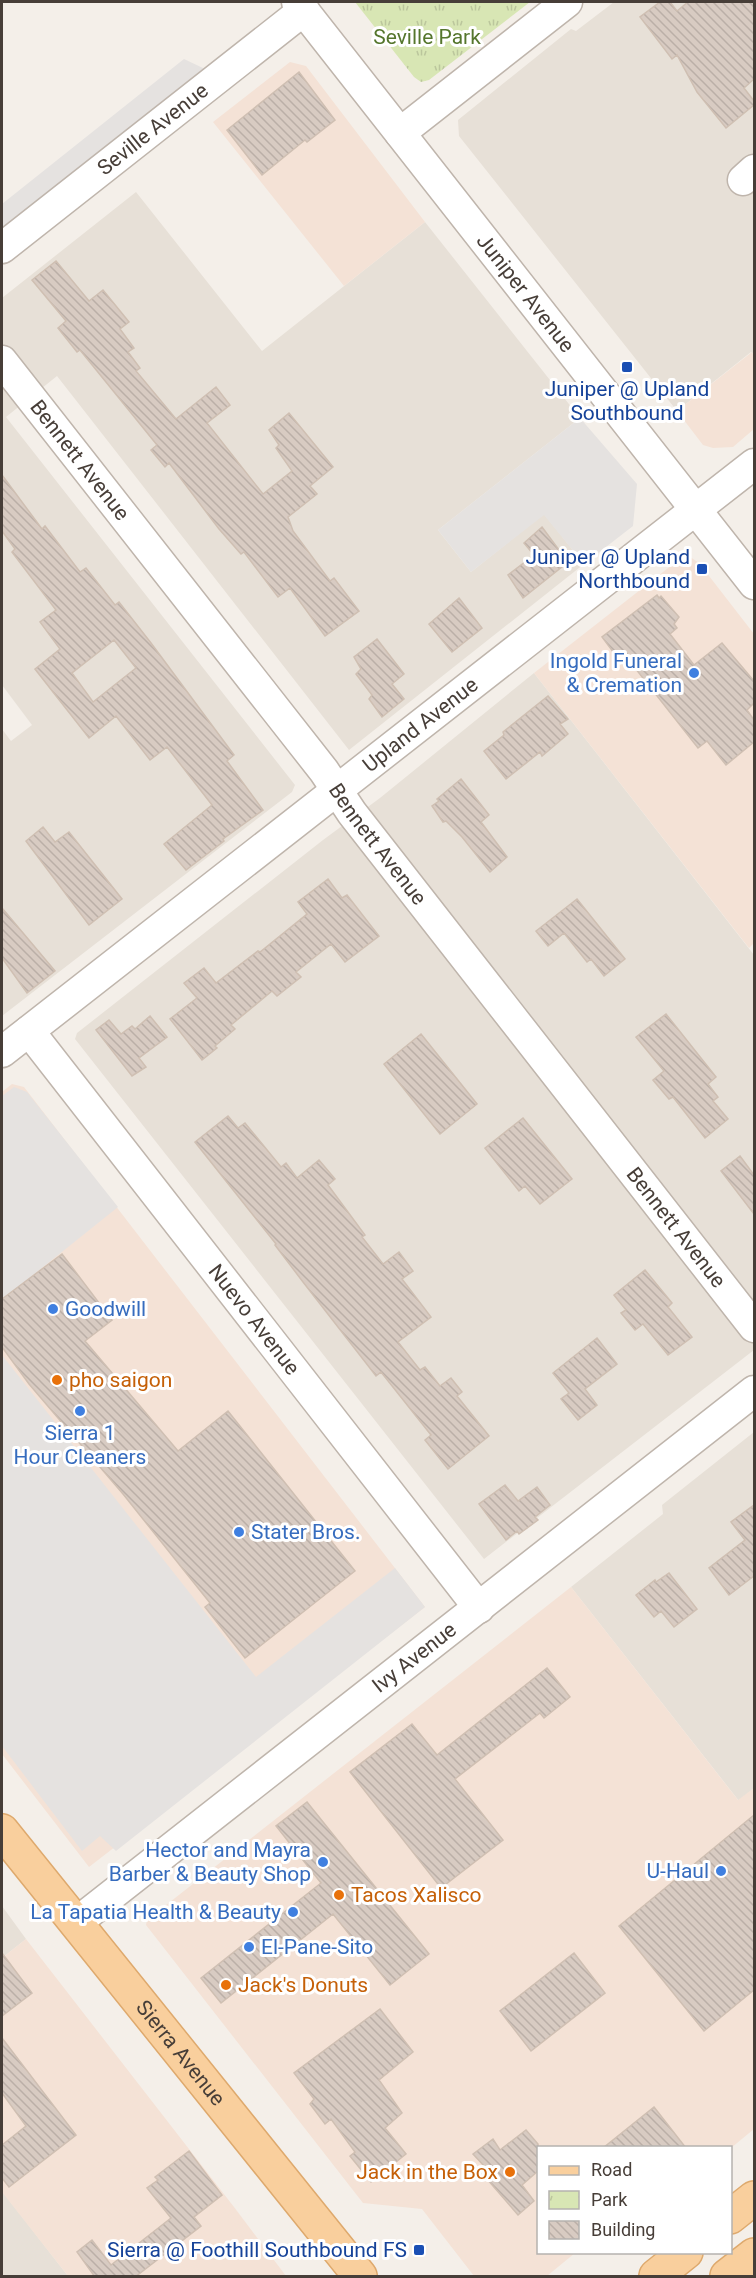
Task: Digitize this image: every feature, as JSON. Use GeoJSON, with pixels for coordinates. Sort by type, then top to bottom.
{"type":"FeatureCollection","features":[{"type":"Feature","properties":{"kind":"main road","name":"Sierra Avenue"},"geometry":{"type":"LineString","coordinates":[[2,1831],[360,2277]]}},
{"type":"Feature","properties":{"kind":"main road"},"geometry":{"type":"LineString","coordinates":[[732,2215],[754,2198]]}},
{"type":"Feature","properties":{"kind":"main road"},"geometry":{"type":"LineString","coordinates":[[656,2277],[685,2254]]}},
{"type":"Feature","properties":{"kind":"main road"},"geometry":{"type":"LineString","coordinates":[[727,2277],[754,2255]]}},
{"type":"Feature","properties":{"kind":"street"},"geometry":{"type":"LineString","coordinates":[[400,133],[567,2]]}},
{"type":"Feature","properties":{"kind":"street","name":"Juniper Avenue"},"geometry":{"type":"LineString","coordinates":[[301,6],[754,584]]}},
{"type":"Feature","properties":{"kind":"street","name":"Seville Avenue"},"geometry":{"type":"LineString","coordinates":[[2,248],[301,6]]}},
{"type":"Feature","properties":{"kind":"street","name":"Bennett Avenue"},"geometry":{"type":"LineString","coordinates":[[2,362],[338,790],[352,813],[754,1327]]}},
{"type":"Feature","properties":{"kind":"street","name":"Upland Avenue"},"geometry":{"type":"LineString","coordinates":[[2,1052],[754,464]]}},
{"type":"Feature","properties":{"kind":"street","name":"Nuevo Avenue"},"geometry":{"type":"LineString","coordinates":[[28,1031],[479,1608]]}},
{"type":"Feature","properties":{"kind":"street","name":"Ivy Avenue"},"geometry":{"type":"LineString","coordinates":[[76,1923],[754,1391]]}},
{"type":"Feature","properties":{"kind":"shaded area"},"geometry":{"type":"Polygon","coordinates":[[[614,2],[754,2],[754,354],[751,352],[677,411],[459,136],[458,120],[571,29],[576,31],[614,2]]]}},
{"type":"Feature","properties":{"kind":"shaded area"},"geometry":{"type":"Polygon","coordinates":[[[184,59],[205,69],[2,230],[2,204],[184,59]]]}},
{"type":"Feature","properties":{"kind":"shaded area"},"geometry":{"type":"Polygon","coordinates":[[[290,62],[306,66],[425,222],[344,286],[213,122],[290,62]]]}},
{"type":"Feature","properties":{"kind":"shaded area"},"geometry":{"type":"Polygon","coordinates":[[[136,192],[262,351],[425,222],[580,418],[438,530],[471,572],[544,514],[584,564],[349,750],[57,376],[6,417],[295,785],[292,792],[2,1016],[2,729],[11,741],[32,725],[2,685],[2,298],[136,192]]]}},
{"type":"Feature","properties":{"kind":"shaded area"},"geometry":{"type":"Polygon","coordinates":[[[752,352],[754,356],[754,429],[733,447],[713,448],[703,445],[677,411],[752,352]]]}},
{"type":"Feature","properties":{"kind":"shaded area"},"geometry":{"type":"Polygon","coordinates":[[[580,418],[637,484],[633,526],[584,564],[544,515],[471,572],[438,530],[580,418]]]}},
{"type":"Feature","properties":{"kind":"shaded area"},"geometry":{"type":"Polygon","coordinates":[[[686,554],[699,563],[754,634],[754,943],[749,948],[534,673],[686,554]]]}},
{"type":"Feature","properties":{"kind":"shaded area"},"geometry":{"type":"Polygon","coordinates":[[[534,673],[754,955],[754,1350],[484,1559],[75,1039],[77,1033],[380,798],[534,673]]]}},
{"type":"Feature","properties":{"kind":"shaded area"},"geometry":{"type":"Polygon","coordinates":[[[12,1084],[24,1087],[425,1607],[89,1867],[2,1754],[2,1092],[12,1084]]]}},
{"type":"Feature","properties":{"kind":"shaded area"},"geometry":{"type":"Polygon","coordinates":[[[14,1087],[27,1092],[118,1207],[2,1300],[2,1096],[14,1087]]]}},
{"type":"Feature","properties":{"kind":"shaded area"},"geometry":{"type":"Polygon","coordinates":[[[2,1355],[256,1677],[395,1568],[425,1607],[116,1851],[100,1836],[82,1851],[2,1746],[2,1355]]]}},
{"type":"Feature","properties":{"kind":"shaded area"},"geometry":{"type":"Polygon","coordinates":[[[754,1432],[754,1788],[739,1801],[571,1587],[663,1514],[662,1505],[754,1432]]]}},
{"type":"Feature","properties":{"kind":"shaded area"},"geometry":{"type":"Polygon","coordinates":[[[571,1587],[738,1800],[754,1788],[754,2129],[732,2147],[537,2146],[537,2254],[574,2254],[547,2276],[474,2276],[422,2209],[363,2203],[146,1925],[147,1920],[571,1587]]]}},
{"type":"Feature","properties":{"kind":"shaded area"},"geometry":{"type":"Polygon","coordinates":[[[2,1906],[26,1939],[2,1958],[2,1906]]]}},
{"type":"Feature","properties":{"kind":"shaded area"},"geometry":{"type":"Polygon","coordinates":[[[26,1939],[286,2276],[68,2276],[2,2192],[2,1958],[26,1939]]]}},
{"type":"Feature","properties":{"kind":"shaded area"},"geometry":{"type":"Polygon","coordinates":[[[2,2191],[68,2276],[2,2276],[2,2191]]]}},
{"type":"Feature","properties":{"kind":"green space","name":"Seville Park"},"geometry":{"type":"Polygon","coordinates":[[[355,2],[530,2],[429,80],[421,82],[414,77],[355,2]]]}},
{"type":"Feature","properties":{"kind":"building"},"geometry":{"type":"Polygon","coordinates":[[[660,2],[670,2],[677,11],[688,2],[754,2],[754,79],[744,88],[754,101],[754,105],[726,128],[697,92],[677,55],[672,59],[640,17],[660,2]]]}},
{"type":"Feature","properties":{"kind":"building"},"geometry":{"type":"Polygon","coordinates":[[[299,72],[335,120],[307,142],[305,140],[262,175],[227,130],[299,72]]]}},
{"type":"Feature","properties":{"kind":"building"},"geometry":{"type":"Polygon","coordinates":[[[56,261],[89,301],[103,290],[129,322],[120,329],[134,348],[128,352],[140,368],[136,371],[176,419],[216,387],[230,405],[207,423],[263,494],[292,471],[276,448],[279,445],[269,430],[289,413],[333,467],[310,486],[317,494],[288,517],[293,531],[330,581],[334,578],[359,611],[325,636],[290,588],[278,597],[244,552],[241,554],[219,529],[169,463],[165,467],[151,450],[157,445],[80,350],[77,352],[58,328],[66,321],[32,280],[56,261]]]}},
{"type":"Feature","properties":{"kind":"building"},"geometry":{"type":"Polygon","coordinates":[[[2,475],[42,529],[45,526],[80,572],[86,568],[115,605],[119,602],[234,755],[227,761],[263,810],[186,870],[164,844],[212,805],[167,747],[150,760],[116,716],[89,738],[35,669],[60,649],[40,622],[56,610],[12,552],[15,549],[2,531],[2,475]],[[114,640],[72,673],[93,702],[136,668],[114,640]]]}},
{"type":"Feature","properties":{"kind":"building"},"geometry":{"type":"Polygon","coordinates":[[[542,527],[568,562],[523,598],[508,575],[534,555],[524,543],[542,527]]]}},
{"type":"Feature","properties":{"kind":"building","name":"Ingold Funeral & Cremation"},"geometry":{"type":"Polygon","coordinates":[[[657,595],[659,598],[661,596],[679,617],[674,624],[677,628],[670,634],[694,665],[722,643],[754,681],[754,703],[747,710],[754,720],[754,742],[726,765],[707,741],[698,748],[628,659],[622,664],[602,637],[657,595]]]}},
{"type":"Feature","properties":{"kind":"building"},"geometry":{"type":"Polygon","coordinates":[[[459,598],[482,628],[452,652],[429,624],[459,598]]]}},
{"type":"Feature","properties":{"kind":"building"},"geometry":{"type":"Polygon","coordinates":[[[377,639],[404,674],[392,684],[404,699],[382,717],[369,699],[372,695],[356,674],[361,669],[354,657],[377,639]]]}},
{"type":"Feature","properties":{"kind":"building"},"geometry":{"type":"Polygon","coordinates":[[[548,696],[568,719],[560,724],[568,734],[542,756],[540,752],[506,779],[484,751],[504,735],[503,732],[548,696]]]}},
{"type":"Feature","properties":{"kind":"building"},"geometry":{"type":"Polygon","coordinates":[[[461,779],[489,815],[481,822],[507,857],[490,872],[462,837],[446,821],[443,822],[432,806],[461,779]]]}},
{"type":"Feature","properties":{"kind":"building"},"geometry":{"type":"Polygon","coordinates":[[[43,827],[55,842],[69,832],[122,899],[89,925],[26,841],[43,827]]]}},
{"type":"Feature","properties":{"kind":"building"},"geometry":{"type":"Polygon","coordinates":[[[328,879],[342,898],[347,895],[379,936],[345,962],[331,944],[296,972],[301,977],[277,996],[272,991],[231,1025],[235,1029],[202,1060],[170,1019],[197,998],[184,983],[204,968],[216,983],[258,951],[260,952],[307,914],[298,902],[328,879]]]}},
{"type":"Feature","properties":{"kind":"building"},"geometry":{"type":"Polygon","coordinates":[[[577,899],[625,959],[604,976],[591,959],[587,962],[564,933],[548,946],[536,931],[577,899]]]}},
{"type":"Feature","properties":{"kind":"building"},"geometry":{"type":"Polygon","coordinates":[[[2,908],[55,971],[27,993],[2,958],[2,908]]]}},
{"type":"Feature","properties":{"kind":"building"},"geometry":{"type":"Polygon","coordinates":[[[666,1014],[716,1077],[708,1084],[718,1097],[713,1101],[728,1119],[705,1138],[673,1097],[669,1099],[653,1080],[664,1071],[636,1037],[666,1014]]]}},
{"type":"Feature","properties":{"kind":"building"},"geometry":{"type":"Polygon","coordinates":[[[150,1016],[167,1037],[139,1058],[146,1067],[132,1076],[96,1030],[109,1020],[121,1034],[132,1026],[135,1029],[150,1016]]]}},
{"type":"Feature","properties":{"kind":"building"},"geometry":{"type":"Polygon","coordinates":[[[421,1034],[477,1104],[440,1134],[384,1064],[421,1034]]]}},
{"type":"Feature","properties":{"kind":"building"},"geometry":{"type":"Polygon","coordinates":[[[228,1116],[238,1128],[245,1123],[281,1167],[286,1163],[297,1178],[319,1160],[335,1179],[328,1185],[365,1235],[362,1237],[383,1264],[399,1252],[413,1271],[402,1279],[431,1317],[398,1342],[420,1370],[425,1367],[440,1386],[451,1378],[462,1392],[457,1396],[489,1436],[448,1469],[425,1440],[431,1435],[381,1372],[376,1376],[195,1142],[228,1116]]]}},
{"type":"Feature","properties":{"kind":"building"},"geometry":{"type":"Polygon","coordinates":[[[523,1118],[572,1179],[540,1204],[525,1186],[519,1191],[485,1148],[523,1118]]]}},
{"type":"Feature","properties":{"kind":"building"},"geometry":{"type":"Polygon","coordinates":[[[740,1156],[754,1175],[754,1214],[721,1171],[740,1156]]]}},
{"type":"Feature","properties":{"kind":"building","name":"Stater Bros."},"geometry":{"type":"Polygon","coordinates":[[[62,1254],[112,1320],[85,1341],[178,1451],[228,1411],[355,1571],[245,1658],[205,1607],[210,1603],[123,1494],[29,1384],[2,1347],[2,1299],[62,1254]]]}},
{"type":"Feature","properties":{"kind":"building"},"geometry":{"type":"Polygon","coordinates":[[[645,1270],[672,1303],[668,1307],[692,1337],[668,1355],[643,1324],[635,1330],[621,1313],[626,1310],[614,1295],[645,1270]]]}},
{"type":"Feature","properties":{"kind":"building"},"geometry":{"type":"Polygon","coordinates":[[[597,1338],[617,1364],[585,1389],[597,1405],[578,1420],[561,1399],[569,1393],[553,1373],[597,1338]]]}},
{"type":"Feature","properties":{"kind":"building"},"geometry":{"type":"Polygon","coordinates":[[[505,1485],[518,1501],[537,1487],[550,1505],[535,1517],[538,1520],[519,1534],[517,1531],[506,1540],[479,1504],[505,1485]]]}},
{"type":"Feature","properties":{"kind":"building"},"geometry":{"type":"Polygon","coordinates":[[[754,1505],[754,1576],[729,1595],[709,1568],[745,1540],[731,1522],[754,1505]]]}},
{"type":"Feature","properties":{"kind":"building"},"geometry":{"type":"Polygon","coordinates":[[[669,1573],[697,1609],[674,1627],[661,1611],[654,1617],[636,1595],[655,1580],[656,1582],[669,1573]]]}},
{"type":"Feature","properties":{"kind":"building"},"geometry":{"type":"Polygon","coordinates":[[[547,1668],[570,1697],[544,1718],[540,1713],[455,1779],[503,1840],[441,1888],[350,1772],[412,1724],[437,1755],[547,1668]]]}},
{"type":"Feature","properties":{"kind":"building"},"geometry":{"type":"Polygon","coordinates":[[[307,1802],[429,1954],[390,1985],[333,1914],[221,2003],[201,1978],[321,1883],[276,1826],[307,1802]]]}},
{"type":"Feature","properties":{"kind":"building","name":"U-Haul"},"geometry":{"type":"Polygon","coordinates":[[[754,1815],[754,1990],[704,2031],[619,1926],[754,1815]]]}},
{"type":"Feature","properties":{"kind":"building"},"geometry":{"type":"Polygon","coordinates":[[[2,1953],[32,1993],[2,2016],[2,1953]]]}},
{"type":"Feature","properties":{"kind":"building"},"geometry":{"type":"Polygon","coordinates":[[[574,1953],[605,1993],[531,2051],[500,2011],[574,1953]]]}},
{"type":"Feature","properties":{"kind":"building"},"geometry":{"type":"Polygon","coordinates":[[[380,2009],[413,2052],[379,2080],[402,2113],[385,2128],[406,2154],[371,2182],[350,2156],[355,2152],[331,2119],[325,2124],[310,2104],[314,2099],[294,2073],[380,2009]]]}},
{"type":"Feature","properties":{"kind":"building"},"geometry":{"type":"Polygon","coordinates":[[[2,2038],[76,2135],[9,2187],[2,2178],[2,2145],[26,2126],[2,2093],[2,2038]]]}},
{"type":"Feature","properties":{"kind":"building"},"geometry":{"type":"Polygon","coordinates":[[[654,2107],[684,2146],[605,2146],[654,2107]]]}},
{"type":"Feature","properties":{"kind":"building","name":"Jack in the Box"},"geometry":{"type":"Polygon","coordinates":[[[526,2130],[538,2144],[537,2172],[522,2185],[534,2201],[518,2215],[481,2172],[486,2168],[473,2154],[493,2139],[500,2150],[526,2130]]]}},
{"type":"Feature","properties":{"kind":"building"},"geometry":{"type":"Polygon","coordinates":[[[189,2151],[222,2195],[194,2217],[201,2226],[135,2277],[95,2277],[77,2252],[92,2240],[111,2265],[171,2218],[147,2188],[158,2180],[155,2177],[189,2151]]]}},
{"type":"Feature","properties":{"kind":"place","name":"Juniper @ Upland Southbound"},"geometry":{"type":"Point","coordinates":[627,367]}},
{"type":"Feature","properties":{"kind":"place","name":"Juniper @ Upland Northbound"},"geometry":{"type":"Point","coordinates":[702,569]}},
{"type":"Feature","properties":{"kind":"place","name":"Ingold Funeral & Cremation"},"geometry":{"type":"Point","coordinates":[694,673]}},
{"type":"Feature","properties":{"kind":"place","name":"Goodwill"},"geometry":{"type":"Point","coordinates":[53,1309]}},
{"type":"Feature","properties":{"kind":"place","name":"pho saigon"},"geometry":{"type":"Point","coordinates":[57,1380]}},
{"type":"Feature","properties":{"kind":"place","name":"Sierra 1 Hour Cleaners"},"geometry":{"type":"Point","coordinates":[80,1411]}},
{"type":"Feature","properties":{"kind":"place","name":"Stater Bros."},"geometry":{"type":"Point","coordinates":[239,1532]}},
{"type":"Feature","properties":{"kind":"place","name":"Hector and Mayra Barber & Beauty Shop"},"geometry":{"type":"Point","coordinates":[323,1862]}},
{"type":"Feature","properties":{"kind":"place","name":"U-Haul"},"geometry":{"type":"Point","coordinates":[721,1871]}},
{"type":"Feature","properties":{"kind":"place","name":"Tacos Xalisco"},"geometry":{"type":"Point","coordinates":[339,1895]}},
{"type":"Feature","properties":{"kind":"place","name":"La Tapatia Health & Beauty"},"geometry":{"type":"Point","coordinates":[293,1912]}},
{"type":"Feature","properties":{"kind":"place","name":"El-Pane-Sito"},"geometry":{"type":"Point","coordinates":[249,1947]}},
{"type":"Feature","properties":{"kind":"place","name":"Jack's Donuts"},"geometry":{"type":"Point","coordinates":[226,1985]}},
{"type":"Feature","properties":{"kind":"place","name":"Jack in the Box"},"geometry":{"type":"Point","coordinates":[510,2172]}},
{"type":"Feature","properties":{"kind":"place","name":"Sierra @ Foothill Southbound FS"},"geometry":{"type":"Point","coordinates":[419,2250]}}]}
